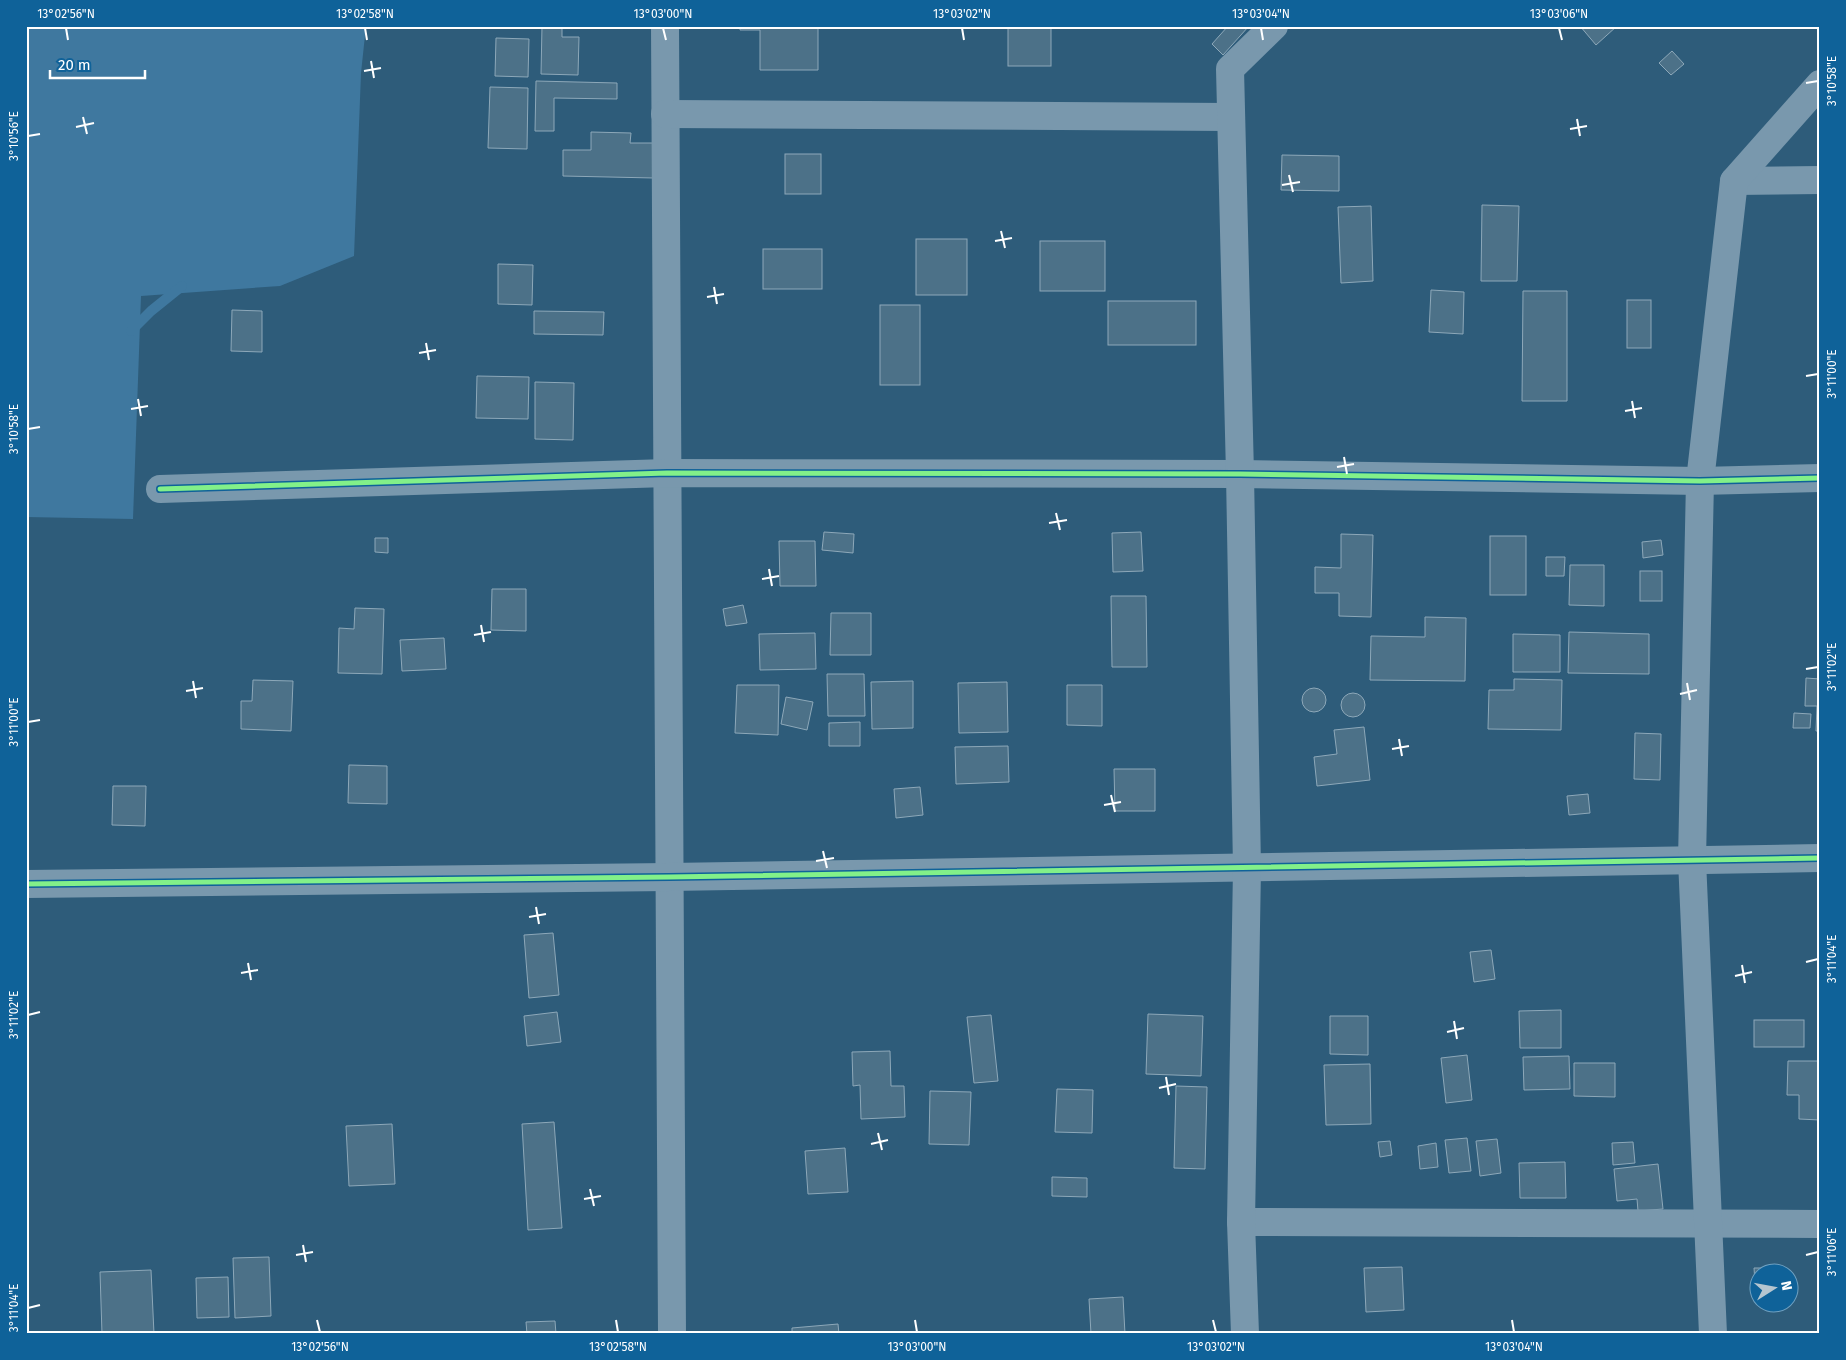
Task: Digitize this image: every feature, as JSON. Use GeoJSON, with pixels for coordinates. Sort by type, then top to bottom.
{"type":"FeatureCollection","features":[{"type":"Feature","properties":{"kind":"street"},"geometry":{"type":"LineString","coordinates":[[665,26],[672,1334]]}},
{"type":"Feature","properties":{"kind":"street"},"geometry":{"type":"LineString","coordinates":[[1245,1334],[1241,1222],[1247,868],[1230,69],[1274,26]]}},
{"type":"Feature","properties":{"kind":"street"},"geometry":{"type":"LineString","coordinates":[[1713,1334],[1692,860],[1700,481],[1734,181],[1820,84]]}},
{"type":"Feature","properties":{"kind":"street"},"geometry":{"type":"LineString","coordinates":[[665,114],[1231,117]]}},
{"type":"Feature","properties":{"kind":"street"},"geometry":{"type":"LineString","coordinates":[[1734,181],[1820,180]]}},
{"type":"Feature","properties":{"kind":"street"},"geometry":{"type":"LineString","coordinates":[[160,489],[667,473],[1240,474],[1700,481],[1820,478]]}},
{"type":"Feature","properties":{"kind":"street"},"geometry":{"type":"LineString","coordinates":[[26,884],[669,877],[1820,858]]}},
{"type":"Feature","properties":{"kind":"street"},"geometry":{"type":"LineString","coordinates":[[1241,1222],[1820,1224]]}},
{"type":"Feature","properties":{"kind":"water"},"geometry":{"type":"Polygon","coordinates":[[[26,26],[366,26],[361,73],[354,256],[280,286],[141,296],[133,519],[26,517],[26,26]]]}},
{"type":"Feature","properties":{"kind":"building"},"geometry":{"type":"Polygon","coordinates":[[[542,26],[562,26],[562,37],[579,37],[578,75],[541,74],[542,26]]]}},
{"type":"Feature","properties":{"kind":"building"},"geometry":{"type":"Polygon","coordinates":[[[740,26],[818,26],[818,70],[760,70],[760,30],[740,30],[740,26]]]}},
{"type":"Feature","properties":{"kind":"building"},"geometry":{"type":"Polygon","coordinates":[[[1008,26],[1051,26],[1051,66],[1008,66],[1008,26]]]}},
{"type":"Feature","properties":{"kind":"building"},"geometry":{"type":"Polygon","coordinates":[[[1228,26],[1249,26],[1223,55],[1212,44],[1228,26]]]}},
{"type":"Feature","properties":{"kind":"building"},"geometry":{"type":"Polygon","coordinates":[[[1580,26],[1617,26],[1596,45],[1580,26]]]}},
{"type":"Feature","properties":{"kind":"building"},"geometry":{"type":"Polygon","coordinates":[[[496,38],[529,39],[528,77],[495,76],[496,38]]]}},
{"type":"Feature","properties":{"kind":"building"},"geometry":{"type":"Polygon","coordinates":[[[1672,51],[1684,64],[1671,75],[1659,63],[1672,51]]]}},
{"type":"Feature","properties":{"kind":"building"},"geometry":{"type":"Polygon","coordinates":[[[536,81],[617,83],[617,99],[554,98],[554,131],[535,131],[536,81]]]}},
{"type":"Feature","properties":{"kind":"building"},"geometry":{"type":"Polygon","coordinates":[[[490,87],[528,88],[527,149],[488,148],[490,87]]]}},
{"type":"Feature","properties":{"kind":"building"},"geometry":{"type":"Polygon","coordinates":[[[591,132],[631,133],[630,143],[655,143],[654,178],[563,176],[563,150],[591,150],[591,132]]]}},
{"type":"Feature","properties":{"kind":"building"},"geometry":{"type":"Polygon","coordinates":[[[785,154],[821,154],[821,194],[785,194],[785,154]]]}},
{"type":"Feature","properties":{"kind":"building"},"geometry":{"type":"Polygon","coordinates":[[[1282,155],[1339,156],[1339,191],[1281,190],[1282,155]]]}},
{"type":"Feature","properties":{"kind":"building"},"geometry":{"type":"Polygon","coordinates":[[[1482,205],[1519,206],[1517,281],[1481,281],[1482,205]]]}},
{"type":"Feature","properties":{"kind":"building"},"geometry":{"type":"Polygon","coordinates":[[[1371,206],[1373,281],[1341,283],[1338,207],[1371,206]]]}},
{"type":"Feature","properties":{"kind":"building"},"geometry":{"type":"Polygon","coordinates":[[[916,239],[967,239],[967,295],[916,295],[916,239]]]}},
{"type":"Feature","properties":{"kind":"building"},"geometry":{"type":"Polygon","coordinates":[[[1040,241],[1105,241],[1105,291],[1040,291],[1040,241]]]}},
{"type":"Feature","properties":{"kind":"building"},"geometry":{"type":"Polygon","coordinates":[[[763,249],[822,249],[822,289],[763,289],[763,249]]]}},
{"type":"Feature","properties":{"kind":"building"},"geometry":{"type":"Polygon","coordinates":[[[498,264],[533,265],[532,305],[498,304],[498,264]]]}},
{"type":"Feature","properties":{"kind":"building"},"geometry":{"type":"Polygon","coordinates":[[[1431,290],[1464,292],[1463,334],[1429,332],[1431,290]]]}},
{"type":"Feature","properties":{"kind":"building"},"geometry":{"type":"Polygon","coordinates":[[[1523,291],[1567,291],[1567,401],[1522,401],[1523,291]]]}},
{"type":"Feature","properties":{"kind":"building"},"geometry":{"type":"Polygon","coordinates":[[[1627,300],[1651,300],[1651,348],[1627,348],[1627,300]]]}},
{"type":"Feature","properties":{"kind":"building"},"geometry":{"type":"Polygon","coordinates":[[[1108,301],[1196,301],[1196,345],[1108,345],[1108,301]]]}},
{"type":"Feature","properties":{"kind":"building"},"geometry":{"type":"Polygon","coordinates":[[[880,305],[920,305],[920,385],[880,385],[880,305]]]}},
{"type":"Feature","properties":{"kind":"building"},"geometry":{"type":"Polygon","coordinates":[[[232,310],[262,311],[262,352],[231,351],[232,310]]]}},
{"type":"Feature","properties":{"kind":"building"},"geometry":{"type":"Polygon","coordinates":[[[534,311],[604,312],[603,335],[534,334],[534,311]]]}},
{"type":"Feature","properties":{"kind":"building"},"geometry":{"type":"Polygon","coordinates":[[[477,376],[529,377],[528,419],[476,418],[477,376]]]}},
{"type":"Feature","properties":{"kind":"building"},"geometry":{"type":"Polygon","coordinates":[[[535,382],[574,383],[573,440],[535,439],[535,382]]]}},
{"type":"Feature","properties":{"kind":"building"},"geometry":{"type":"Polygon","coordinates":[[[824,532],[854,534],[853,553],[822,550],[824,532]]]}},
{"type":"Feature","properties":{"kind":"building"},"geometry":{"type":"Polygon","coordinates":[[[1141,532],[1143,571],[1113,572],[1112,533],[1141,532]]]}},
{"type":"Feature","properties":{"kind":"building"},"geometry":{"type":"Polygon","coordinates":[[[1341,534],[1373,535],[1371,617],[1339,616],[1339,593],[1315,593],[1315,567],[1341,568],[1341,534]]]}},
{"type":"Feature","properties":{"kind":"building"},"geometry":{"type":"Polygon","coordinates":[[[1490,536],[1526,536],[1526,595],[1490,595],[1490,536]]]}},
{"type":"Feature","properties":{"kind":"building"},"geometry":{"type":"Polygon","coordinates":[[[375,538],[388,538],[388,553],[375,552],[375,538]]]}},
{"type":"Feature","properties":{"kind":"building"},"geometry":{"type":"Polygon","coordinates":[[[1661,540],[1663,555],[1643,558],[1642,542],[1661,540]]]}},
{"type":"Feature","properties":{"kind":"building"},"geometry":{"type":"Polygon","coordinates":[[[779,541],[815,541],[816,586],[780,586],[779,541]]]}},
{"type":"Feature","properties":{"kind":"building"},"geometry":{"type":"Polygon","coordinates":[[[1546,557],[1565,557],[1564,576],[1546,576],[1546,557]]]}},
{"type":"Feature","properties":{"kind":"building"},"geometry":{"type":"Polygon","coordinates":[[[1570,565],[1604,565],[1604,606],[1569,605],[1570,565]]]}},
{"type":"Feature","properties":{"kind":"building"},"geometry":{"type":"Polygon","coordinates":[[[1640,571],[1662,571],[1662,601],[1640,601],[1640,571]]]}},
{"type":"Feature","properties":{"kind":"building"},"geometry":{"type":"Polygon","coordinates":[[[492,589],[526,589],[526,631],[491,630],[492,589]]]}},
{"type":"Feature","properties":{"kind":"building"},"geometry":{"type":"Polygon","coordinates":[[[1111,596],[1146,596],[1147,667],[1112,667],[1111,596]]]}},
{"type":"Feature","properties":{"kind":"building"},"geometry":{"type":"Polygon","coordinates":[[[743,605],[747,623],[726,626],[723,609],[743,605]]]}},
{"type":"Feature","properties":{"kind":"building"},"geometry":{"type":"Polygon","coordinates":[[[355,608],[384,609],[382,674],[338,673],[339,628],[354,629],[355,608]]]}},
{"type":"Feature","properties":{"kind":"building"},"geometry":{"type":"Polygon","coordinates":[[[831,613],[871,613],[871,655],[830,655],[831,613]]]}},
{"type":"Feature","properties":{"kind":"building"},"geometry":{"type":"Polygon","coordinates":[[[1425,617],[1466,618],[1465,681],[1370,680],[1371,636],[1425,637],[1425,617]]]}},
{"type":"Feature","properties":{"kind":"building"},"geometry":{"type":"Polygon","coordinates":[[[1569,632],[1649,634],[1649,674],[1568,673],[1569,632]]]}},
{"type":"Feature","properties":{"kind":"building"},"geometry":{"type":"Polygon","coordinates":[[[815,633],[816,669],[760,670],[759,634],[815,633]]]}},
{"type":"Feature","properties":{"kind":"building"},"geometry":{"type":"Polygon","coordinates":[[[1513,634],[1560,635],[1560,672],[1513,672],[1513,634]]]}},
{"type":"Feature","properties":{"kind":"building"},"geometry":{"type":"Polygon","coordinates":[[[444,638],[446,669],[402,671],[400,640],[444,638]]]}},
{"type":"Feature","properties":{"kind":"building"},"geometry":{"type":"Polygon","coordinates":[[[827,674],[864,674],[865,716],[828,716],[827,674]]]}},
{"type":"Feature","properties":{"kind":"building"},"geometry":{"type":"Polygon","coordinates":[[[1806,678],[1820,679],[1820,731],[1816,731],[1817,706],[1805,706],[1806,678]]]}},
{"type":"Feature","properties":{"kind":"building"},"geometry":{"type":"Polygon","coordinates":[[[1514,679],[1562,680],[1561,730],[1488,729],[1489,690],[1514,690],[1514,679]]]}},
{"type":"Feature","properties":{"kind":"building"},"geometry":{"type":"Polygon","coordinates":[[[253,680],[293,681],[291,731],[241,729],[241,701],[252,701],[253,680]]]}},
{"type":"Feature","properties":{"kind":"building"},"geometry":{"type":"Polygon","coordinates":[[[913,681],[913,728],[872,729],[871,682],[913,681]]]}},
{"type":"Feature","properties":{"kind":"building"},"geometry":{"type":"Polygon","coordinates":[[[1007,682],[1008,732],[959,733],[958,683],[1007,682]]]}},
{"type":"Feature","properties":{"kind":"building"},"geometry":{"type":"Polygon","coordinates":[[[737,685],[779,685],[778,735],[735,733],[737,685]]]}},
{"type":"Feature","properties":{"kind":"building"},"geometry":{"type":"Polygon","coordinates":[[[1067,685],[1102,685],[1102,726],[1067,725],[1067,685]]]}},
{"type":"Feature","properties":{"kind":"building"},"geometry":{"type":"Polygon","coordinates":[[[1314,688],[1319,689],[1325,695],[1325,705],[1319,711],[1314,712],[1309,711],[1303,705],[1302,700],[1303,695],[1309,689],[1314,688]]]}},
{"type":"Feature","properties":{"kind":"building"},"geometry":{"type":"Polygon","coordinates":[[[1353,693],[1361,697],[1365,705],[1361,713],[1353,717],[1345,713],[1341,705],[1345,697],[1353,693]]]}},
{"type":"Feature","properties":{"kind":"building"},"geometry":{"type":"Polygon","coordinates":[[[786,697],[813,702],[807,730],[781,724],[786,697]]]}},
{"type":"Feature","properties":{"kind":"building"},"geometry":{"type":"Polygon","coordinates":[[[1794,713],[1811,714],[1810,728],[1793,728],[1794,713]]]}},
{"type":"Feature","properties":{"kind":"building"},"geometry":{"type":"Polygon","coordinates":[[[860,722],[860,746],[829,746],[829,723],[860,722]]]}},
{"type":"Feature","properties":{"kind":"building"},"geometry":{"type":"Polygon","coordinates":[[[1364,727],[1370,780],[1317,786],[1314,757],[1337,754],[1334,730],[1364,727]]]}},
{"type":"Feature","properties":{"kind":"building"},"geometry":{"type":"Polygon","coordinates":[[[1635,733],[1661,734],[1660,780],[1634,779],[1635,733]]]}},
{"type":"Feature","properties":{"kind":"building"},"geometry":{"type":"Polygon","coordinates":[[[1008,746],[1009,782],[956,784],[955,747],[1008,746]]]}},
{"type":"Feature","properties":{"kind":"building"},"geometry":{"type":"Polygon","coordinates":[[[349,765],[387,766],[387,804],[348,803],[349,765]]]}},
{"type":"Feature","properties":{"kind":"building"},"geometry":{"type":"Polygon","coordinates":[[[1114,769],[1155,769],[1155,811],[1115,811],[1114,769]]]}},
{"type":"Feature","properties":{"kind":"building"},"geometry":{"type":"Polygon","coordinates":[[[113,786],[146,786],[145,826],[112,825],[113,786]]]}},
{"type":"Feature","properties":{"kind":"building"},"geometry":{"type":"Polygon","coordinates":[[[920,787],[923,815],[896,818],[894,789],[920,787]]]}},
{"type":"Feature","properties":{"kind":"building"},"geometry":{"type":"Polygon","coordinates":[[[1588,794],[1590,813],[1569,815],[1567,796],[1588,794]]]}},
{"type":"Feature","properties":{"kind":"building"},"geometry":{"type":"Polygon","coordinates":[[[553,933],[559,995],[529,998],[524,935],[553,933]]]}},
{"type":"Feature","properties":{"kind":"building"},"geometry":{"type":"Polygon","coordinates":[[[1491,950],[1495,979],[1474,982],[1470,952],[1491,950]]]}},
{"type":"Feature","properties":{"kind":"building"},"geometry":{"type":"Polygon","coordinates":[[[1561,1010],[1561,1048],[1520,1048],[1519,1011],[1561,1010]]]}},
{"type":"Feature","properties":{"kind":"building"},"geometry":{"type":"Polygon","coordinates":[[[557,1012],[561,1042],[527,1046],[524,1016],[557,1012]]]}},
{"type":"Feature","properties":{"kind":"building"},"geometry":{"type":"Polygon","coordinates":[[[1148,1014],[1203,1016],[1201,1076],[1146,1074],[1148,1014]]]}},
{"type":"Feature","properties":{"kind":"building"},"geometry":{"type":"Polygon","coordinates":[[[991,1015],[998,1081],[974,1083],[967,1017],[991,1015]]]}},
{"type":"Feature","properties":{"kind":"building"},"geometry":{"type":"Polygon","coordinates":[[[1330,1016],[1368,1016],[1368,1055],[1330,1054],[1330,1016]]]}},
{"type":"Feature","properties":{"kind":"building"},"geometry":{"type":"Polygon","coordinates":[[[1754,1020],[1804,1020],[1804,1047],[1754,1047],[1754,1020]]]}},
{"type":"Feature","properties":{"kind":"building"},"geometry":{"type":"Polygon","coordinates":[[[890,1051],[891,1086],[904,1086],[905,1117],[861,1119],[860,1085],[853,1086],[852,1052],[890,1051]]]}},
{"type":"Feature","properties":{"kind":"building"},"geometry":{"type":"Polygon","coordinates":[[[1467,1055],[1472,1100],[1446,1103],[1441,1058],[1467,1055]]]}},
{"type":"Feature","properties":{"kind":"building"},"geometry":{"type":"Polygon","coordinates":[[[1569,1056],[1570,1089],[1524,1090],[1523,1057],[1569,1056]]]}},
{"type":"Feature","properties":{"kind":"building"},"geometry":{"type":"Polygon","coordinates":[[[1788,1061],[1820,1061],[1820,1120],[1799,1119],[1799,1095],[1787,1095],[1788,1061]]]}},
{"type":"Feature","properties":{"kind":"building"},"geometry":{"type":"Polygon","coordinates":[[[1574,1063],[1615,1063],[1615,1097],[1574,1096],[1574,1063]]]}},
{"type":"Feature","properties":{"kind":"building"},"geometry":{"type":"Polygon","coordinates":[[[1370,1064],[1371,1124],[1326,1125],[1324,1065],[1370,1064]]]}},
{"type":"Feature","properties":{"kind":"building"},"geometry":{"type":"Polygon","coordinates":[[[1176,1086],[1207,1087],[1205,1169],[1174,1168],[1176,1086]]]}},
{"type":"Feature","properties":{"kind":"building"},"geometry":{"type":"Polygon","coordinates":[[[1057,1089],[1093,1090],[1092,1133],[1055,1132],[1057,1089]]]}},
{"type":"Feature","properties":{"kind":"building"},"geometry":{"type":"Polygon","coordinates":[[[930,1091],[971,1092],[969,1145],[929,1144],[930,1091]]]}},
{"type":"Feature","properties":{"kind":"building"},"geometry":{"type":"Polygon","coordinates":[[[554,1122],[562,1228],[528,1230],[522,1124],[554,1122]]]}},
{"type":"Feature","properties":{"kind":"building"},"geometry":{"type":"Polygon","coordinates":[[[392,1124],[395,1184],[349,1186],[346,1126],[392,1124]]]}},
{"type":"Feature","properties":{"kind":"building"},"geometry":{"type":"Polygon","coordinates":[[[1467,1138],[1471,1171],[1449,1173],[1445,1140],[1467,1138]]]}},
{"type":"Feature","properties":{"kind":"building"},"geometry":{"type":"Polygon","coordinates":[[[1497,1139],[1501,1173],[1480,1176],[1476,1141],[1497,1139]]]}},
{"type":"Feature","properties":{"kind":"building"},"geometry":{"type":"Polygon","coordinates":[[[1390,1141],[1392,1155],[1380,1157],[1378,1142],[1390,1141]]]}},
{"type":"Feature","properties":{"kind":"building"},"geometry":{"type":"Polygon","coordinates":[[[1633,1142],[1635,1163],[1613,1165],[1612,1143],[1633,1142]]]}},
{"type":"Feature","properties":{"kind":"building"},"geometry":{"type":"Polygon","coordinates":[[[1436,1143],[1438,1167],[1420,1169],[1418,1146],[1436,1143]]]}},
{"type":"Feature","properties":{"kind":"building"},"geometry":{"type":"Polygon","coordinates":[[[845,1148],[848,1192],[808,1194],[805,1151],[845,1148]]]}},
{"type":"Feature","properties":{"kind":"building"},"geometry":{"type":"Polygon","coordinates":[[[1565,1162],[1566,1198],[1520,1198],[1519,1163],[1565,1162]]]}},
{"type":"Feature","properties":{"kind":"building"},"geometry":{"type":"Polygon","coordinates":[[[1658,1164],[1663,1209],[1638,1211],[1637,1199],[1617,1201],[1614,1169],[1658,1164]]]}},
{"type":"Feature","properties":{"kind":"building"},"geometry":{"type":"Polygon","coordinates":[[[1052,1177],[1087,1178],[1087,1197],[1052,1196],[1052,1177]]]}},
{"type":"Feature","properties":{"kind":"building"},"geometry":{"type":"Polygon","coordinates":[[[269,1257],[271,1316],[235,1318],[233,1258],[269,1257]]]}},
{"type":"Feature","properties":{"kind":"building"},"geometry":{"type":"Polygon","coordinates":[[[1402,1267],[1404,1310],[1366,1312],[1364,1268],[1402,1267]]]}},
{"type":"Feature","properties":{"kind":"building"},"geometry":{"type":"Polygon","coordinates":[[[151,1270],[154,1334],[102,1334],[100,1272],[151,1270]]]}},
{"type":"Feature","properties":{"kind":"building"},"geometry":{"type":"Polygon","coordinates":[[[228,1277],[229,1317],[197,1318],[196,1278],[228,1277]]]}},
{"type":"Feature","properties":{"kind":"building"},"geometry":{"type":"Polygon","coordinates":[[[1123,1297],[1125,1334],[1091,1334],[1089,1299],[1123,1297]]]}},
{"type":"Feature","properties":{"kind":"building"},"geometry":{"type":"Polygon","coordinates":[[[555,1321],[556,1334],[527,1334],[526,1322],[555,1321]]]}},
{"type":"Feature","properties":{"kind":"building"},"geometry":{"type":"Polygon","coordinates":[[[838,1324],[839,1334],[792,1334],[792,1328],[838,1324]]]}},
{"type":"Feature","properties":{"kind":"waterway"},"geometry":{"type":"LineString","coordinates":[[131,331],[151,311],[182,286]]}},
{"type":"Feature","properties":{"kind":"cycle path"},"geometry":{"type":"LineString","coordinates":[[160,489],[667,473],[1240,474],[1700,481],[1820,478]]}},
{"type":"Feature","properties":{"kind":"cycle path"},"geometry":{"type":"LineString","coordinates":[[26,884],[669,877],[1820,858]]}}]}
